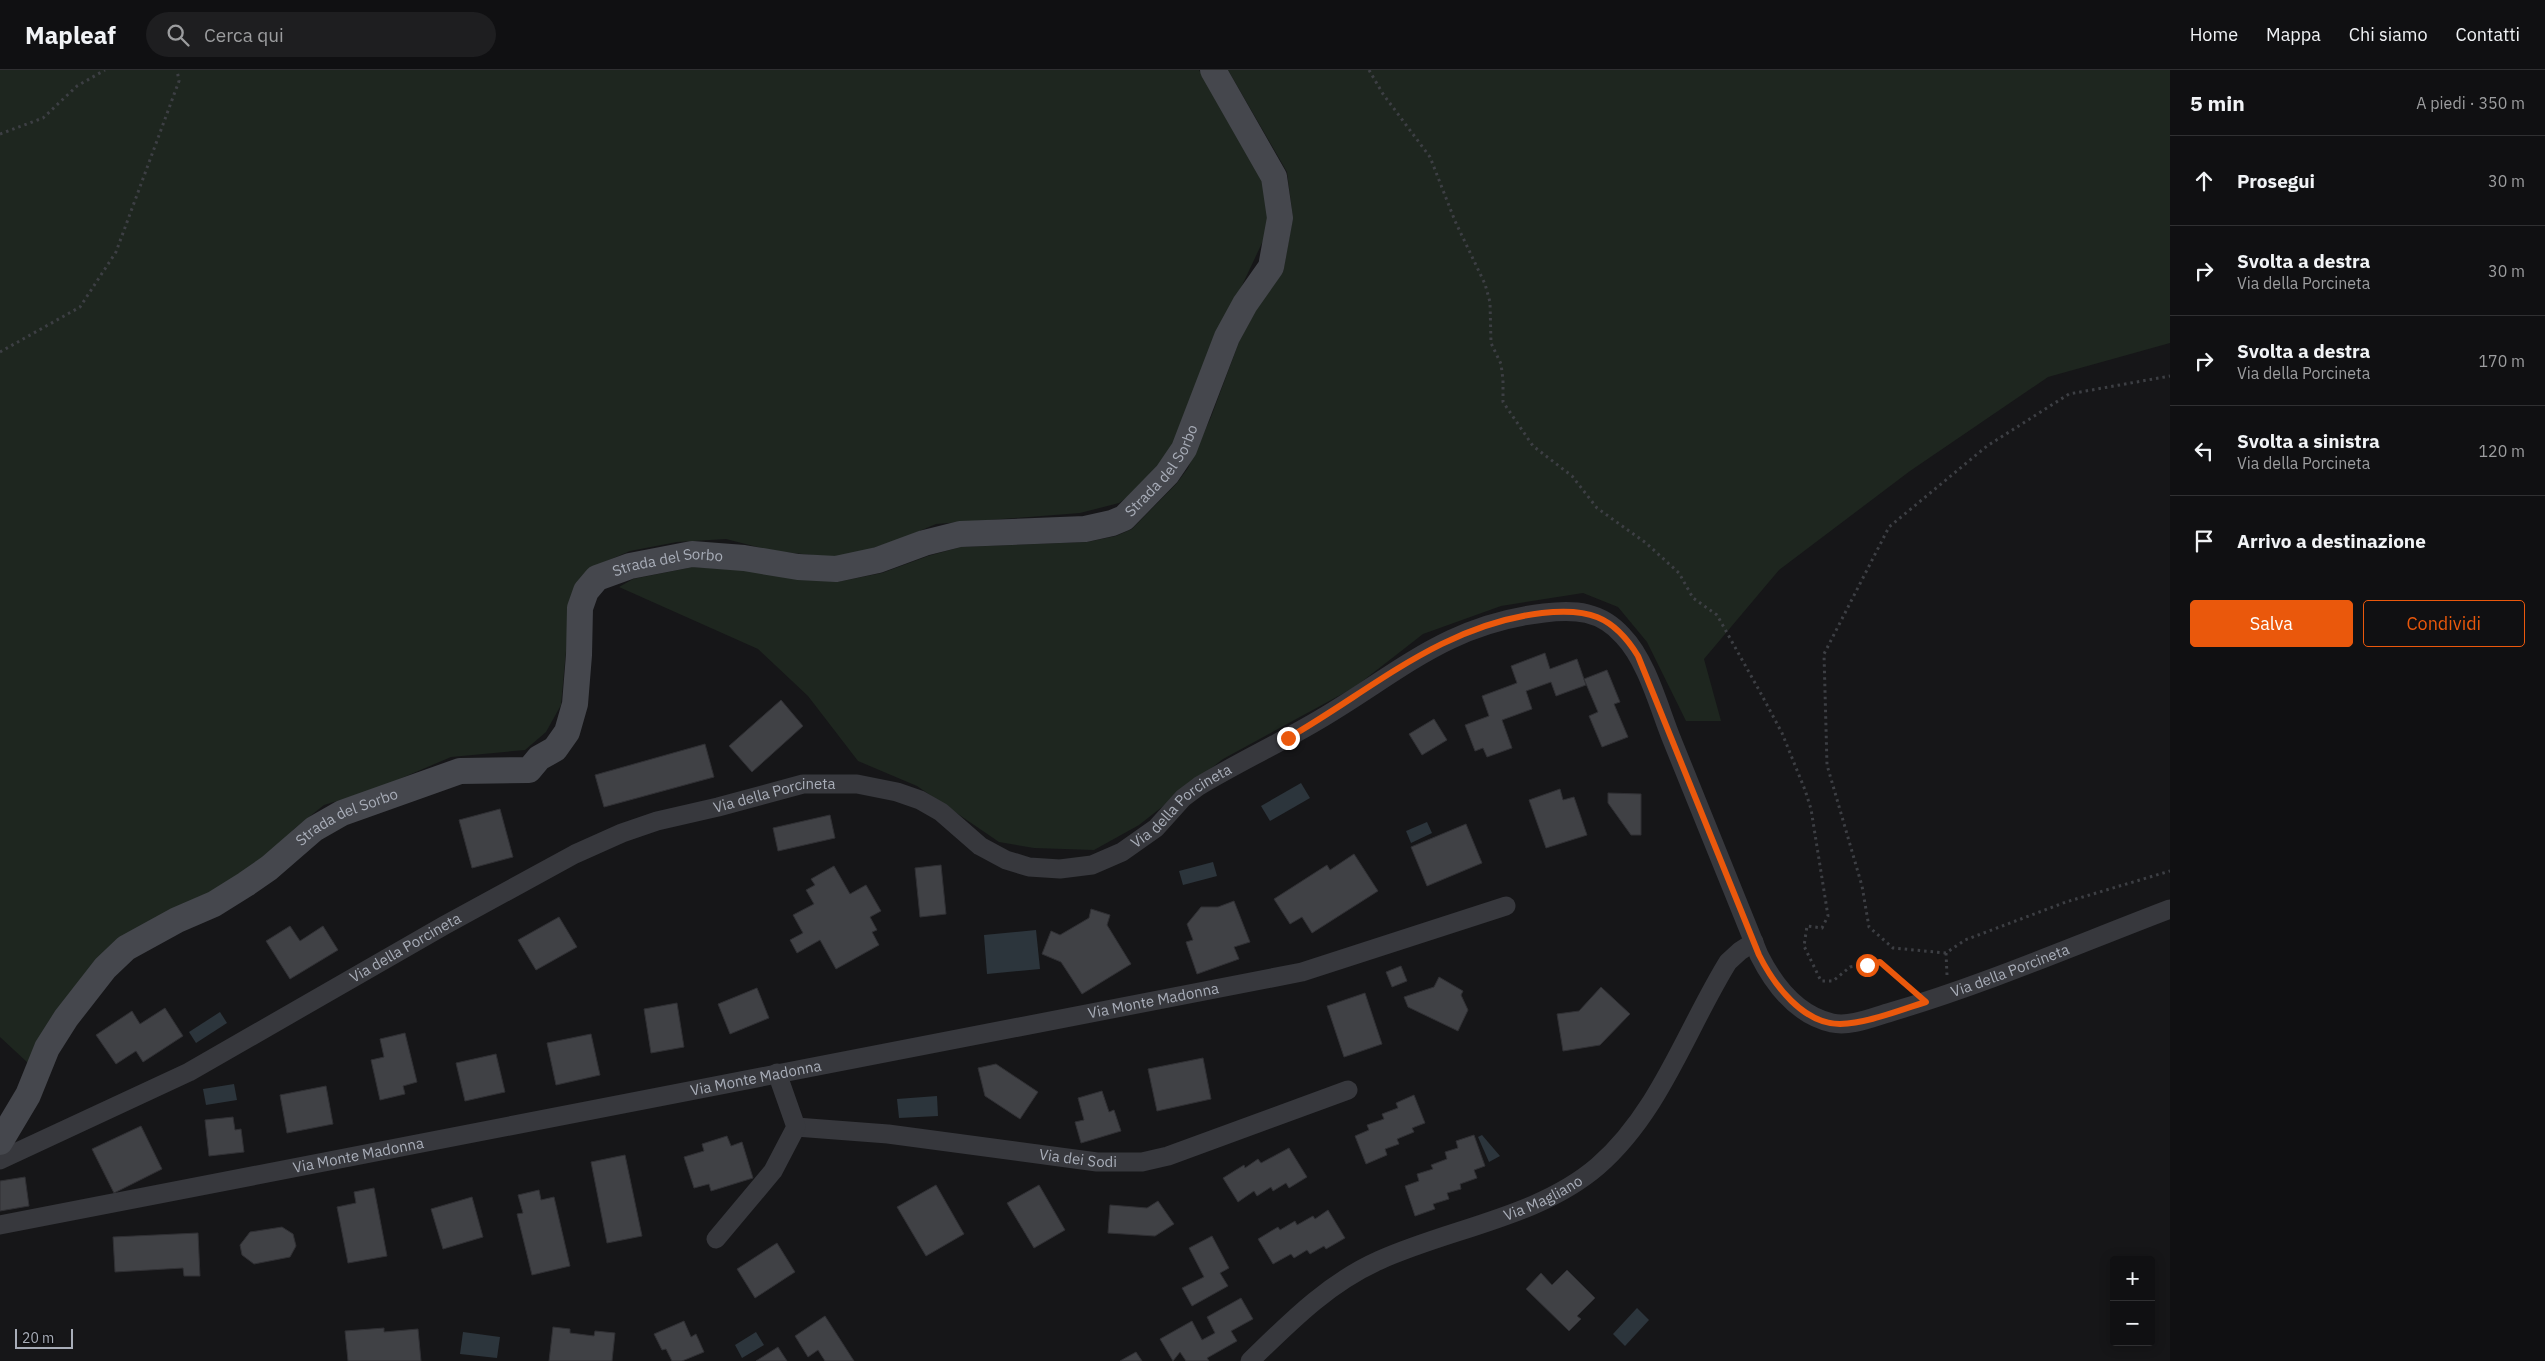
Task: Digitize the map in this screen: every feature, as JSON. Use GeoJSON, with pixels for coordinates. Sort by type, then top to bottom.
{"type":"FeatureCollection","features":[{"type":"Feature","properties":{"kind":"street","name":"Strada del Sorbo"},"geometry":{"type":"LineString","coordinates":[[0,1142],[28,1096],[47,1048],[66,1018],[105,968],[126,948],[177,920],[214,904],[246,884],[326,821],[423,782],[460,771],[529,770],[539,758],[555,749],[567,732],[574,704],[579,655],[580,608],[586,591],[596,578],[630,566],[692,554],[744,558],[798,567],[836,569],[878,560],[924,543],[960,534],[1085,529],[1112,524],[1124,518],[1167,474],[1184,449],[1227,337],[1245,304],[1271,267],[1279,229],[1280,218],[1274,177],[1213,70]]}},
{"type":"Feature","properties":{"kind":"street","name":"Via della Porcineta"},"geometry":{"type":"LineString","coordinates":[[0,1160],[189,1072],[445,925],[575,854],[622,833],[656,821],[738,802],[791,786],[833,782],[876,787],[920,800],[941,812],[980,846],[1017,864],[1051,869],[1092,865],[1106,861],[1140,841],[1156,828],[1183,798],[1199,786],[1308,727],[1432,647],[1485,625],[1534,614],[1565,610],[1593,614],[1616,629],[1632,646],[1769,975],[1785,994],[1802,1009],[1824,1020],[1840,1024],[1859,1022],[1926,1002],[2170,909]]}},
{"type":"Feature","properties":{"kind":"street","name":"Via Monte Madonna"},"geometry":{"type":"LineString","coordinates":[[0,1224],[1302,972],[1506,906]]}},
{"type":"Feature","properties":{"kind":"street","name":"Via Magliano"},"geometry":{"type":"LineString","coordinates":[[1250,1361],[1312,1302],[1354,1273],[1417,1245],[1539,1203],[1569,1187],[1598,1166],[1624,1140],[1644,1115],[1728,962],[1754,942]]}},
{"type":"Feature","properties":{"kind":"street"},"geometry":{"type":"LineString","coordinates":[[716,1239],[773,1171],[796,1127],[777,1073]]}},
{"type":"Feature","properties":{"kind":"street","name":"Via dei Sodi"},"geometry":{"type":"LineString","coordinates":[[796,1127],[888,1134],[1097,1162],[1132,1162],[1168,1156],[1348,1090]]}},
{"type":"Feature","properties":{"kind":"path"},"geometry":{"type":"LineString","coordinates":[[0,134],[43,118],[77,86],[105,70]]}},
{"type":"Feature","properties":{"kind":"path"},"geometry":{"type":"LineString","coordinates":[[0,352],[80,307],[116,252],[179,81],[178,70]]}},
{"type":"Feature","properties":{"kind":"path"},"geometry":{"type":"LineString","coordinates":[[1368,70],[1383,94],[1430,157],[1454,221],[1485,284],[1490,302],[1491,343],[1501,364],[1503,402],[1533,446],[1572,476],[1597,508],[1646,543],[1679,573],[1693,598],[1716,615],[1782,734],[1805,790],[1815,828],[1818,863],[1828,916],[1822,928],[1807,926],[1804,946],[1821,980],[1834,982],[1850,967],[1880,962],[1926,1002],[1948,977],[1946,953]]}},
{"type":"Feature","properties":{"kind":"path"},"geometry":{"type":"LineString","coordinates":[[2170,376],[2069,394],[1987,446],[1889,527],[1824,654],[1827,765],[1862,886],[1869,927],[1893,948],[1946,953],[1965,940],[2057,905],[2170,870]]}},
{"type":"Feature","properties":{"kind":"shaded area"},"geometry":{"type":"Polygon","coordinates":[[[0,70],[1199,70],[1255,162],[1271,197],[1269,228],[1217,339],[1173,447],[1151,480],[1119,503],[1080,513],[936,524],[903,538],[843,558],[773,551],[726,539],[677,542],[630,551],[595,566],[571,597],[561,705],[546,732],[525,750],[451,757],[376,789],[324,805],[294,829],[271,853],[223,886],[115,942],[28,1063],[0,1037],[0,70]]]}},
{"type":"Feature","properties":{"kind":"shaded area"},"geometry":{"type":"Polygon","coordinates":[[[1228,70],[2170,70],[2170,343],[2048,377],[1910,471],[1779,570],[1704,659],[1721,721],[1686,721],[1647,642],[1618,607],[1583,593],[1501,606],[1423,634],[1355,687],[1223,759],[1139,825],[1094,850],[1034,848],[999,842],[917,786],[858,761],[808,696],[758,649],[619,587],[633,579],[693,567],[743,570],[837,582],[882,573],[928,556],[961,547],[1087,542],[1116,536],[1132,529],[1177,483],[1188,468],[1211,417],[1239,342],[1256,310],[1283,272],[1293,218],[1287,172],[1228,70]]]}},
{"type":"Feature","properties":{"kind":"shaded area"},"geometry":{"type":"Polygon","coordinates":[[[1301,783],[1310,798],[1270,821],[1261,806],[1301,783]]]}},
{"type":"Feature","properties":{"kind":"shaded area"},"geometry":{"type":"Polygon","coordinates":[[[1427,822],[1432,833],[1411,843],[1406,831],[1427,822]]]}},
{"type":"Feature","properties":{"kind":"shaded area"},"geometry":{"type":"Polygon","coordinates":[[[1213,862],[1217,876],[1183,885],[1179,871],[1213,862]]]}},
{"type":"Feature","properties":{"kind":"shaded area"},"geometry":{"type":"Polygon","coordinates":[[[1036,930],[1040,969],[987,974],[984,935],[1036,930]]]}},
{"type":"Feature","properties":{"kind":"shaded area"},"geometry":{"type":"Polygon","coordinates":[[[220,1012],[227,1023],[196,1043],[189,1032],[220,1012]]]}},
{"type":"Feature","properties":{"kind":"shaded area"},"geometry":{"type":"Polygon","coordinates":[[[234,1084],[237,1100],[206,1105],[203,1089],[234,1084]]]}},
{"type":"Feature","properties":{"kind":"shaded area"},"geometry":{"type":"Polygon","coordinates":[[[937,1096],[938,1116],[899,1118],[897,1099],[937,1096]]]}},
{"type":"Feature","properties":{"kind":"shaded area"},"geometry":{"type":"Polygon","coordinates":[[[1482,1135],[1500,1156],[1489,1162],[1478,1137],[1482,1135]]]}},
{"type":"Feature","properties":{"kind":"shaded area"},"geometry":{"type":"Polygon","coordinates":[[[1637,1308],[1649,1320],[1625,1346],[1613,1334],[1637,1308]]]}},
{"type":"Feature","properties":{"kind":"shaded area"},"geometry":{"type":"Polygon","coordinates":[[[463,1332],[500,1337],[497,1358],[460,1354],[463,1332]]]}},
{"type":"Feature","properties":{"kind":"shaded area"},"geometry":{"type":"Polygon","coordinates":[[[756,1332],[764,1345],[742,1358],[735,1345],[756,1332]]]}},
{"type":"Feature","properties":{"kind":"building"},"geometry":{"type":"Polygon","coordinates":[[[1545,653],[1550,669],[1577,659],[1586,685],[1556,696],[1551,682],[1526,691],[1532,709],[1502,720],[1512,748],[1487,757],[1483,748],[1475,751],[1465,725],[1489,716],[1482,696],[1517,683],[1511,666],[1545,653]]]}},
{"type":"Feature","properties":{"kind":"building"},"geometry":{"type":"Polygon","coordinates":[[[1607,670],[1620,702],[1614,704],[1628,737],[1602,747],[1589,716],[1598,712],[1584,679],[1607,670]]]}},
{"type":"Feature","properties":{"kind":"building"},"geometry":{"type":"Polygon","coordinates":[[[781,700],[803,726],[752,772],[729,746],[781,700]]]}},
{"type":"Feature","properties":{"kind":"building"},"geometry":{"type":"Polygon","coordinates":[[[1434,719],[1447,740],[1422,755],[1409,734],[1434,719]]]}},
{"type":"Feature","properties":{"kind":"building"},"geometry":{"type":"Polygon","coordinates":[[[705,744],[714,777],[604,807],[595,775],[705,744]]]}},
{"type":"Feature","properties":{"kind":"building"},"geometry":{"type":"Polygon","coordinates":[[[1560,789],[1563,800],[1574,797],[1587,835],[1546,848],[1529,800],[1560,789]]]}},
{"type":"Feature","properties":{"kind":"building"},"geometry":{"type":"Polygon","coordinates":[[[1608,793],[1641,794],[1641,835],[1631,835],[1608,803],[1608,793]]]}},
{"type":"Feature","properties":{"kind":"building"},"geometry":{"type":"Polygon","coordinates":[[[500,809],[513,857],[472,868],[459,820],[500,809]]]}},
{"type":"Feature","properties":{"kind":"building"},"geometry":{"type":"Polygon","coordinates":[[[830,815],[835,838],[778,851],[773,828],[830,815]]]}},
{"type":"Feature","properties":{"kind":"building"},"geometry":{"type":"Polygon","coordinates":[[[1466,824],[1482,863],[1427,886],[1411,847],[1466,824]]]}},
{"type":"Feature","properties":{"kind":"building"},"geometry":{"type":"Polygon","coordinates":[[[1354,854],[1378,891],[1312,933],[1302,917],[1290,924],[1274,899],[1327,865],[1330,870],[1354,854]]]}},
{"type":"Feature","properties":{"kind":"building"},"geometry":{"type":"Polygon","coordinates":[[[941,865],[946,914],[920,917],[915,868],[941,865]]]}},
{"type":"Feature","properties":{"kind":"building"},"geometry":{"type":"Polygon","coordinates":[[[834,866],[850,894],[866,885],[881,911],[870,917],[877,930],[872,932],[879,945],[836,969],[820,940],[797,953],[790,940],[803,933],[793,915],[814,904],[806,890],[815,885],[811,879],[834,866]]]}},
{"type":"Feature","properties":{"kind":"building"},"geometry":{"type":"Polygon","coordinates":[[[1234,901],[1250,942],[1234,947],[1239,959],[1197,974],[1186,942],[1193,940],[1187,924],[1201,907],[1218,907],[1234,901]]]}},
{"type":"Feature","properties":{"kind":"building"},"geometry":{"type":"Polygon","coordinates":[[[1091,909],[1110,915],[1107,925],[1131,964],[1082,994],[1061,962],[1042,954],[1051,931],[1060,935],[1089,918],[1091,909]]]}},
{"type":"Feature","properties":{"kind":"building"},"geometry":{"type":"Polygon","coordinates":[[[559,917],[577,947],[536,970],[518,940],[559,917]]]}},
{"type":"Feature","properties":{"kind":"building"},"geometry":{"type":"Polygon","coordinates":[[[290,926],[300,941],[323,926],[338,950],[290,979],[266,941],[290,926]]]}},
{"type":"Feature","properties":{"kind":"building"},"geometry":{"type":"Polygon","coordinates":[[[1401,966],[1407,981],[1392,987],[1386,972],[1401,966]]]}},
{"type":"Feature","properties":{"kind":"building"},"geometry":{"type":"Polygon","coordinates":[[[1439,977],[1463,991],[1461,995],[1468,1010],[1458,1031],[1408,1007],[1404,997],[1434,987],[1439,977]]]}},
{"type":"Feature","properties":{"kind":"building"},"geometry":{"type":"Polygon","coordinates":[[[1601,987],[1630,1014],[1600,1045],[1563,1051],[1557,1014],[1579,1011],[1601,987]]]}},
{"type":"Feature","properties":{"kind":"building"},"geometry":{"type":"Polygon","coordinates":[[[757,988],[769,1018],[730,1034],[718,1004],[757,988]]]}},
{"type":"Feature","properties":{"kind":"building"},"geometry":{"type":"Polygon","coordinates":[[[1365,993],[1382,1044],[1344,1057],[1327,1006],[1365,993]]]}},
{"type":"Feature","properties":{"kind":"building"},"geometry":{"type":"Polygon","coordinates":[[[677,1003],[684,1047],[651,1053],[644,1009],[677,1003]]]}},
{"type":"Feature","properties":{"kind":"building"},"geometry":{"type":"Polygon","coordinates":[[[165,1008],[183,1036],[143,1062],[136,1051],[116,1064],[96,1035],[132,1011],[140,1024],[165,1008]]]}},
{"type":"Feature","properties":{"kind":"building"},"geometry":{"type":"Polygon","coordinates":[[[405,1033],[417,1082],[403,1086],[405,1094],[380,1100],[371,1060],[384,1057],[380,1039],[405,1033]]]}},
{"type":"Feature","properties":{"kind":"building"},"geometry":{"type":"Polygon","coordinates":[[[591,1034],[600,1075],[556,1085],[547,1043],[591,1034]]]}},
{"type":"Feature","properties":{"kind":"building"},"geometry":{"type":"Polygon","coordinates":[[[496,1054],[505,1092],[465,1101],[456,1063],[496,1054]]]}},
{"type":"Feature","properties":{"kind":"building"},"geometry":{"type":"Polygon","coordinates":[[[1203,1058],[1211,1099],[1157,1111],[1148,1069],[1203,1058]]]}},
{"type":"Feature","properties":{"kind":"building"},"geometry":{"type":"Polygon","coordinates":[[[996,1064],[1038,1092],[1020,1119],[985,1096],[978,1068],[996,1064]]]}},
{"type":"Feature","properties":{"kind":"building"},"geometry":{"type":"Polygon","coordinates":[[[326,1086],[333,1124],[287,1133],[280,1095],[326,1086]]]}},
{"type":"Feature","properties":{"kind":"building"},"geometry":{"type":"Polygon","coordinates":[[[1102,1091],[1109,1112],[1114,1110],[1121,1131],[1081,1143],[1075,1122],[1084,1120],[1078,1098],[1102,1091]]]}},
{"type":"Feature","properties":{"kind":"building"},"geometry":{"type":"Polygon","coordinates":[[[1414,1095],[1425,1123],[1412,1128],[1414,1132],[1397,1139],[1399,1144],[1385,1149],[1387,1155],[1366,1164],[1355,1136],[1369,1130],[1367,1125],[1384,1119],[1382,1114],[1398,1108],[1396,1103],[1414,1095]]]}},
{"type":"Feature","properties":{"kind":"building"},"geometry":{"type":"Polygon","coordinates":[[[233,1117],[235,1130],[241,1129],[244,1152],[209,1156],[205,1120],[233,1117]]]}},
{"type":"Feature","properties":{"kind":"building"},"geometry":{"type":"Polygon","coordinates":[[[141,1126],[162,1169],[114,1193],[92,1149],[141,1126]]]}},
{"type":"Feature","properties":{"kind":"building"},"geometry":{"type":"Polygon","coordinates":[[[1474,1135],[1485,1166],[1474,1170],[1477,1178],[1460,1184],[1461,1189],[1447,1193],[1449,1199],[1433,1204],[1435,1209],[1415,1216],[1405,1186],[1419,1181],[1417,1174],[1433,1169],[1431,1165],[1447,1159],[1445,1152],[1458,1148],[1456,1141],[1474,1135]]]}},
{"type":"Feature","properties":{"kind":"building"},"geometry":{"type":"Polygon","coordinates":[[[727,1136],[731,1146],[742,1142],[753,1178],[711,1191],[709,1184],[694,1188],[684,1157],[704,1151],[702,1144],[727,1136]]]}},
{"type":"Feature","properties":{"kind":"building"},"geometry":{"type":"Polygon","coordinates":[[[1289,1148],[1307,1177],[1289,1188],[1286,1183],[1273,1191],[1271,1187],[1257,1196],[1254,1191],[1238,1202],[1223,1178],[1244,1165],[1245,1168],[1258,1159],[1261,1163],[1289,1148]]]}},
{"type":"Feature","properties":{"kind":"building"},"geometry":{"type":"Polygon","coordinates":[[[625,1155],[642,1236],[607,1243],[591,1162],[625,1155]]]}},
{"type":"Feature","properties":{"kind":"building"},"geometry":{"type":"Polygon","coordinates":[[[25,1177],[29,1206],[0,1211],[0,1181],[25,1177]]]}},
{"type":"Feature","properties":{"kind":"building"},"geometry":{"type":"Polygon","coordinates":[[[936,1185],[964,1234],[926,1256],[897,1207],[936,1185]]]}},
{"type":"Feature","properties":{"kind":"building"},"geometry":{"type":"Polygon","coordinates":[[[1039,1185],[1065,1230],[1034,1248],[1007,1203],[1039,1185]]]}},
{"type":"Feature","properties":{"kind":"building"},"geometry":{"type":"Polygon","coordinates":[[[374,1188],[387,1256],[348,1263],[337,1207],[356,1203],[354,1192],[374,1188]]]}},
{"type":"Feature","properties":{"kind":"building"},"geometry":{"type":"Polygon","coordinates":[[[539,1190],[541,1200],[554,1197],[570,1266],[532,1275],[517,1214],[523,1213],[518,1195],[539,1190]]]}},
{"type":"Feature","properties":{"kind":"building"},"geometry":{"type":"Polygon","coordinates":[[[472,1197],[483,1237],[443,1249],[431,1209],[472,1197]]]}},
{"type":"Feature","properties":{"kind":"building"},"geometry":{"type":"Polygon","coordinates":[[[1158,1201],[1174,1224],[1155,1236],[1108,1233],[1110,1205],[1147,1208],[1158,1201]]]}},
{"type":"Feature","properties":{"kind":"building"},"geometry":{"type":"Polygon","coordinates":[[[1328,1210],[1345,1238],[1326,1249],[1324,1246],[1310,1254],[1307,1250],[1294,1258],[1291,1254],[1273,1264],[1258,1239],[1278,1227],[1280,1230],[1295,1221],[1297,1225],[1313,1216],[1315,1219],[1328,1210]]]}},
{"type":"Feature","properties":{"kind":"building"},"geometry":{"type":"Polygon","coordinates":[[[282,1227],[293,1234],[296,1246],[290,1257],[254,1264],[242,1255],[240,1245],[250,1232],[282,1227]]]}},
{"type":"Feature","properties":{"kind":"building"},"geometry":{"type":"Polygon","coordinates":[[[198,1233],[200,1276],[184,1276],[183,1268],[115,1272],[113,1237],[198,1233]]]}},
{"type":"Feature","properties":{"kind":"building"},"geometry":{"type":"Polygon","coordinates":[[[1212,1236],[1229,1268],[1220,1273],[1228,1286],[1192,1306],[1182,1288],[1204,1277],[1189,1248],[1212,1236]]]}},
{"type":"Feature","properties":{"kind":"building"},"geometry":{"type":"Polygon","coordinates":[[[777,1243],[795,1272],[755,1298],[737,1269],[777,1243]]]}},
{"type":"Feature","properties":{"kind":"building"},"geometry":{"type":"Polygon","coordinates":[[[1567,1270],[1595,1298],[1577,1316],[1581,1319],[1569,1331],[1526,1289],[1541,1273],[1552,1285],[1567,1270]]]}},
{"type":"Feature","properties":{"kind":"building"},"geometry":{"type":"Polygon","coordinates":[[[1241,1298],[1253,1319],[1231,1331],[1237,1341],[1207,1358],[1209,1361],[1186,1361],[1180,1352],[1173,1361],[1160,1339],[1192,1321],[1202,1340],[1215,1333],[1207,1317],[1241,1298]]]}},
{"type":"Feature","properties":{"kind":"building"},"geometry":{"type":"Polygon","coordinates":[[[825,1316],[854,1361],[825,1361],[818,1350],[808,1357],[795,1336],[825,1316]]]}},
{"type":"Feature","properties":{"kind":"building"},"geometry":{"type":"Polygon","coordinates":[[[684,1321],[691,1337],[696,1334],[704,1352],[682,1361],[672,1361],[666,1349],[662,1350],[654,1334],[684,1321]]]}},
{"type":"Feature","properties":{"kind":"building"},"geometry":{"type":"Polygon","coordinates":[[[553,1327],[570,1329],[570,1333],[594,1336],[595,1331],[615,1333],[612,1361],[549,1361],[553,1327]]]}},
{"type":"Feature","properties":{"kind":"building"},"geometry":{"type":"Polygon","coordinates":[[[384,1328],[384,1332],[418,1329],[421,1361],[348,1361],[345,1331],[384,1328]]]}},
{"type":"Feature","properties":{"kind":"building"},"geometry":{"type":"Polygon","coordinates":[[[778,1347],[787,1361],[756,1361],[778,1347]]]}},
{"type":"Feature","properties":{"kind":"building"},"geometry":{"type":"Polygon","coordinates":[[[1136,1352],[1142,1361],[1120,1361],[1136,1352]]]}},
{"type":"Feature","properties":{"kind":"route"},"geometry":{"type":"LineString","coordinates":[[1288,738],[1361,694],[1410,660],[1467,631],[1518,616],[1565,610],[1593,614],[1607,622],[1624,636],[1638,656],[1759,955],[1769,975],[1794,1003],[1814,1016],[1832,1023],[1859,1022],[1926,1002],[1880,962],[1867,965]]}}]}
